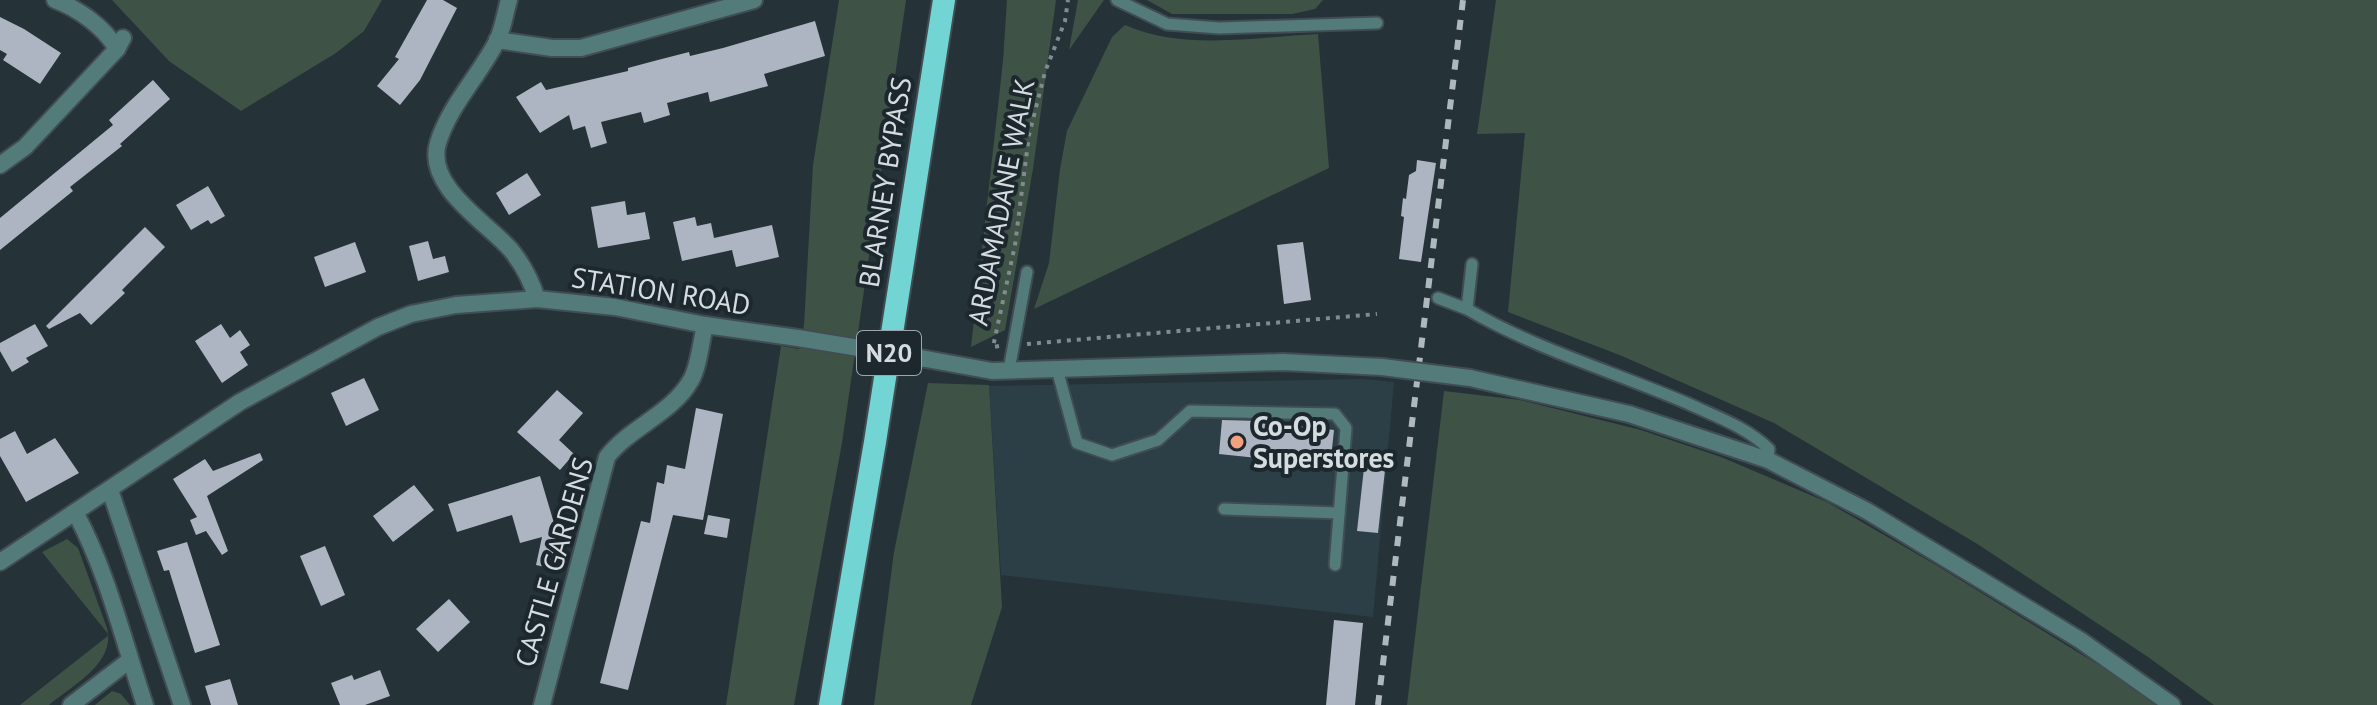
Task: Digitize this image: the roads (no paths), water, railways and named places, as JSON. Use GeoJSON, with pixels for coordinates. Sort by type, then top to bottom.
{"type":"FeatureCollection","features":[{"type":"Feature","properties":{"kind":"highway","name":"BLARNEY BYPASS"},"geometry":{"type":"LineString","coordinates":[[830,705],[875,442],[944,0]]}},
{"type":"Feature","properties":{"kind":"street"},"geometry":{"type":"LineString","coordinates":[[0,165],[25,147],[120,44],[68,5],[55,0]]}},
{"type":"Feature","properties":{"kind":"street"},"geometry":{"type":"LineString","coordinates":[[509,0],[497,40],[443,129],[437,147],[439,166],[449,188],[463,206],[509,248],[529,274],[537,299]]}},
{"type":"Feature","properties":{"kind":"street"},"geometry":{"type":"LineString","coordinates":[[497,40],[552,48],[581,48],[754,0]]}},
{"type":"Feature","properties":{"kind":"street","name":"STATION ROAD"},"geometry":{"type":"LineString","coordinates":[[0,562],[240,402],[378,327],[411,314],[456,305],[537,299],[615,307],[705,325],[992,371],[1283,362],[1382,367],[1470,378],[1629,414],[1768,460],[1867,511],[2080,640],[2172,705]]}},
{"type":"Feature","properties":{"kind":"street","name":"CASTLE GARDENS"},"geometry":{"type":"LineString","coordinates":[[542,705],[607,457],[618,443],[672,403],[692,379],[705,325]]}},
{"type":"Feature","properties":{"kind":"street"},"geometry":{"type":"LineString","coordinates":[[110,490],[182,705]]}},
{"type":"Feature","properties":{"kind":"street"},"geometry":{"type":"LineString","coordinates":[[75,512],[101,569],[145,705]]}},
{"type":"Feature","properties":{"kind":"street"},"geometry":{"type":"LineString","coordinates":[[71,705],[130,660]]}},
{"type":"Feature","properties":{"kind":"lane"},"geometry":{"type":"LineString","coordinates":[[1117,0],[1167,24],[1219,28],[1377,23]]}},
{"type":"Feature","properties":{"kind":"lane"},"geometry":{"type":"LineString","coordinates":[[1467,309],[1472,264]]}},
{"type":"Feature","properties":{"kind":"lane"},"geometry":{"type":"LineString","coordinates":[[1009,370],[1027,272]]}},
{"type":"Feature","properties":{"kind":"lane"},"geometry":{"type":"LineString","coordinates":[[1438,298],[1467,309],[1495,325],[1661,392],[1754,435],[1769,449],[1768,460]]}},
{"type":"Feature","properties":{"kind":"lane"},"geometry":{"type":"LineString","coordinates":[[1057,369],[1077,443],[1112,455],[1158,440],[1190,411],[1335,414],[1346,428],[1335,565]]}},
{"type":"Feature","properties":{"kind":"lane"},"geometry":{"type":"LineString","coordinates":[[1224,509],[1339,513]]}},
{"type":"Feature","properties":{"kind":"railway"},"geometry":{"type":"LineString","coordinates":[[1378,705],[1463,0]]}},
{"type":"Feature","properties":{"kind":"place","name":"Co-Op Superstores"},"geometry":{"type":"Point","coordinates":[1237,442]}}]}
